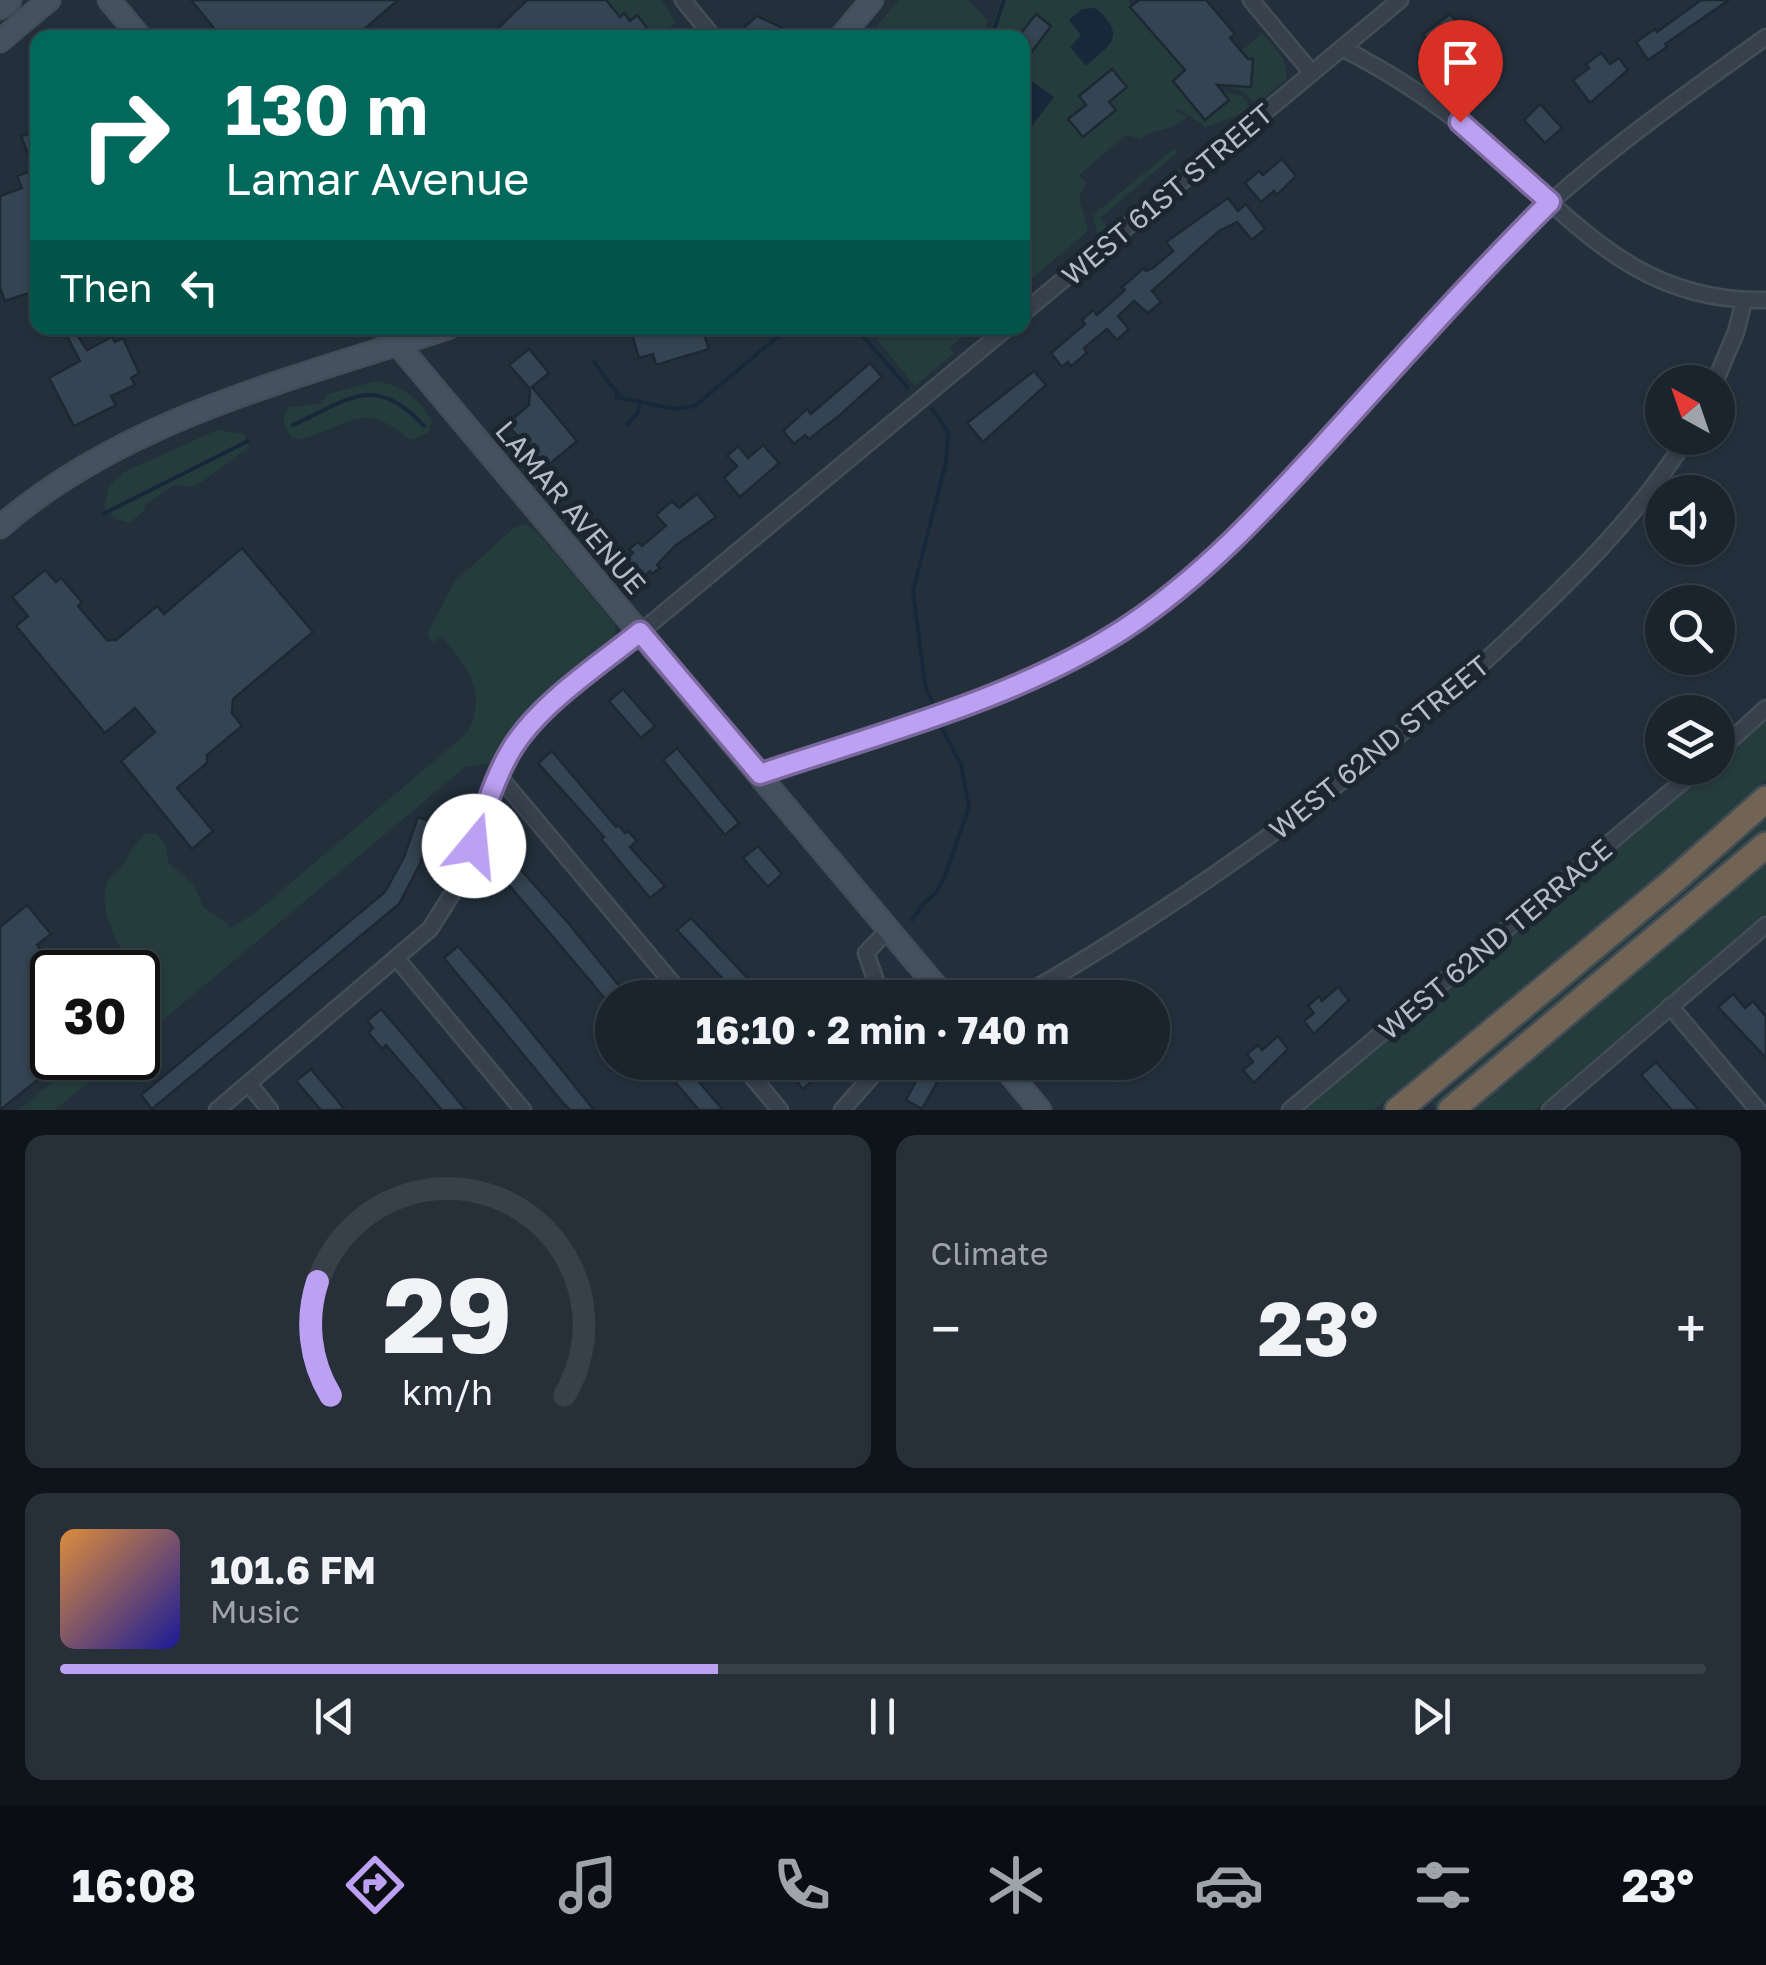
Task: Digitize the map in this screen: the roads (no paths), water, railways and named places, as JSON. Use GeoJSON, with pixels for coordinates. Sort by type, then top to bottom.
{"type":"FeatureCollection","features":[{"type":"Feature","properties":{"kind":"highway"},"geometry":{"type":"LineString","coordinates":[[1398,1110],[1656,896],[1766,799]]}},
{"type":"Feature","properties":{"kind":"highway"},"geometry":{"type":"LineString","coordinates":[[1451,1110],[1766,845]]}},
{"type":"Feature","properties":{"kind":"street"},"geometry":{"type":"LineString","coordinates":[[0,8],[10,0]]}},
{"type":"Feature","properties":{"kind":"street"},"geometry":{"type":"LineString","coordinates":[[0,40],[49,0]]}},
{"type":"Feature","properties":{"kind":"street"},"geometry":{"type":"LineString","coordinates":[[109,0],[134,30]]}},
{"type":"Feature","properties":{"kind":"street"},"geometry":{"type":"LineString","coordinates":[[683,0],[707,30]]}},
{"type":"Feature","properties":{"kind":"street"},"geometry":{"type":"LineString","coordinates":[[847,30],[872,0]]}},
{"type":"Feature","properties":{"kind":"street"},"geometry":{"type":"LineString","coordinates":[[1252,0],[1312,73]]}},
{"type":"Feature","properties":{"kind":"street"},"geometry":{"type":"LineString","coordinates":[[1400,0],[1345,50],[1441,108],[1583,232],[1628,265],[1702,296],[1766,300]]}},
{"type":"Feature","properties":{"kind":"street"},"geometry":{"type":"LineString","coordinates":[[760,774],[994,694],[1046,672],[1122,630],[1161,603],[1250,525],[1491,260],[1550,202],[1674,102],[1766,37]]}},
{"type":"Feature","properties":{"kind":"street","name":"WEST 61ST STREET"},"geometry":{"type":"LineString","coordinates":[[1030,307],[1312,73],[1345,50]]}},
{"type":"Feature","properties":{"kind":"street"},"geometry":{"type":"LineString","coordinates":[[1723,365],[1744,301]]}},
{"type":"Feature","properties":{"kind":"street"},"geometry":{"type":"LineString","coordinates":[[217,1110],[430,930],[456,892],[512,747],[536,719],[999,335]]}},
{"type":"Feature","properties":{"kind":"street"},"geometry":{"type":"LineString","coordinates":[[0,527],[50,488],[120,446],[391,336]]}},
{"type":"Feature","properties":{"kind":"street","name":"LAMAR AVENUE"},"geometry":{"type":"LineString","coordinates":[[391,336],[931,980]]}},
{"type":"Feature","properties":{"kind":"street","name":"WEST 62ND STREET"},"geometry":{"type":"LineString","coordinates":[[1047,980],[1209,880],[1317,802],[1419,719],[1542,608],[1621,528],[1677,455]]}},
{"type":"Feature","properties":{"kind":"street"},"geometry":{"type":"LineString","coordinates":[[1735,736],[1766,708]]}},
{"type":"Feature","properties":{"kind":"street"},"geometry":{"type":"LineString","coordinates":[[498,775],[670,980]]}},
{"type":"Feature","properties":{"kind":"street","name":"WEST 62ND TERRACE"},"geometry":{"type":"LineString","coordinates":[[1290,1110],[1680,785]]}},
{"type":"Feature","properties":{"kind":"street"},"geometry":{"type":"LineString","coordinates":[[1550,1110],[1766,926]]}},
{"type":"Feature","properties":{"kind":"street"},"geometry":{"type":"LineString","coordinates":[[876,980],[866,953],[888,930]]}},
{"type":"Feature","properties":{"kind":"street"},"geometry":{"type":"LineString","coordinates":[[398,960],[522,1110]]}},
{"type":"Feature","properties":{"kind":"street"},"geometry":{"type":"LineString","coordinates":[[1670,1006],[1758,1110]]}},
{"type":"Feature","properties":{"kind":"street"},"geometry":{"type":"LineString","coordinates":[[755,1080],[780,1110]]}},
{"type":"Feature","properties":{"kind":"street"},"geometry":{"type":"LineString","coordinates":[[842,1110],[868,1080]]}},
{"type":"Feature","properties":{"kind":"street"},"geometry":{"type":"LineString","coordinates":[[1015,1080],[1040,1110]]}},
{"type":"Feature","properties":{"kind":"street"},"geometry":{"type":"LineString","coordinates":[[248,1084],[270,1110]]}},
{"type":"Feature","properties":{"kind":"water"},"geometry":{"type":"Polygon","coordinates":[[[1096,8],[1111,26],[1112,40],[1086,66],[1070,47],[1081,35],[1069,20],[1082,9],[1096,8]]]}},
{"type":"Feature","properties":{"kind":"water"},"geometry":{"type":"Polygon","coordinates":[[[1030,80],[1054,97],[1030,129],[1030,80]]]}},
{"type":"Feature","properties":{"kind":"waterway"},"geometry":{"type":"LineString","coordinates":[[994,30],[1004,0]]}},
{"type":"Feature","properties":{"kind":"waterway"},"geometry":{"type":"LineString","coordinates":[[616,397],[675,409],[695,406],[780,335]]}},
{"type":"Feature","properties":{"kind":"waterway"},"geometry":{"type":"LineString","coordinates":[[862,335],[907,387]]}},
{"type":"Feature","properties":{"kind":"waterway"},"geometry":{"type":"LineString","coordinates":[[594,362],[620,397]]}},
{"type":"Feature","properties":{"kind":"waterway"},"geometry":{"type":"LineString","coordinates":[[293,425],[346,400],[376,395],[407,409],[424,426]]}},
{"type":"Feature","properties":{"kind":"waterway"},"geometry":{"type":"LineString","coordinates":[[627,424],[637,414],[640,403]]}},
{"type":"Feature","properties":{"kind":"waterway"},"geometry":{"type":"LineString","coordinates":[[932,409],[948,432],[946,462],[913,591],[925,685],[932,702]]}},
{"type":"Feature","properties":{"kind":"waterway"},"geometry":{"type":"LineString","coordinates":[[103,514],[248,441]]}},
{"type":"Feature","properties":{"kind":"waterway"},"geometry":{"type":"LineString","coordinates":[[912,920],[944,878],[969,808],[961,765],[940,724]]}}]}
